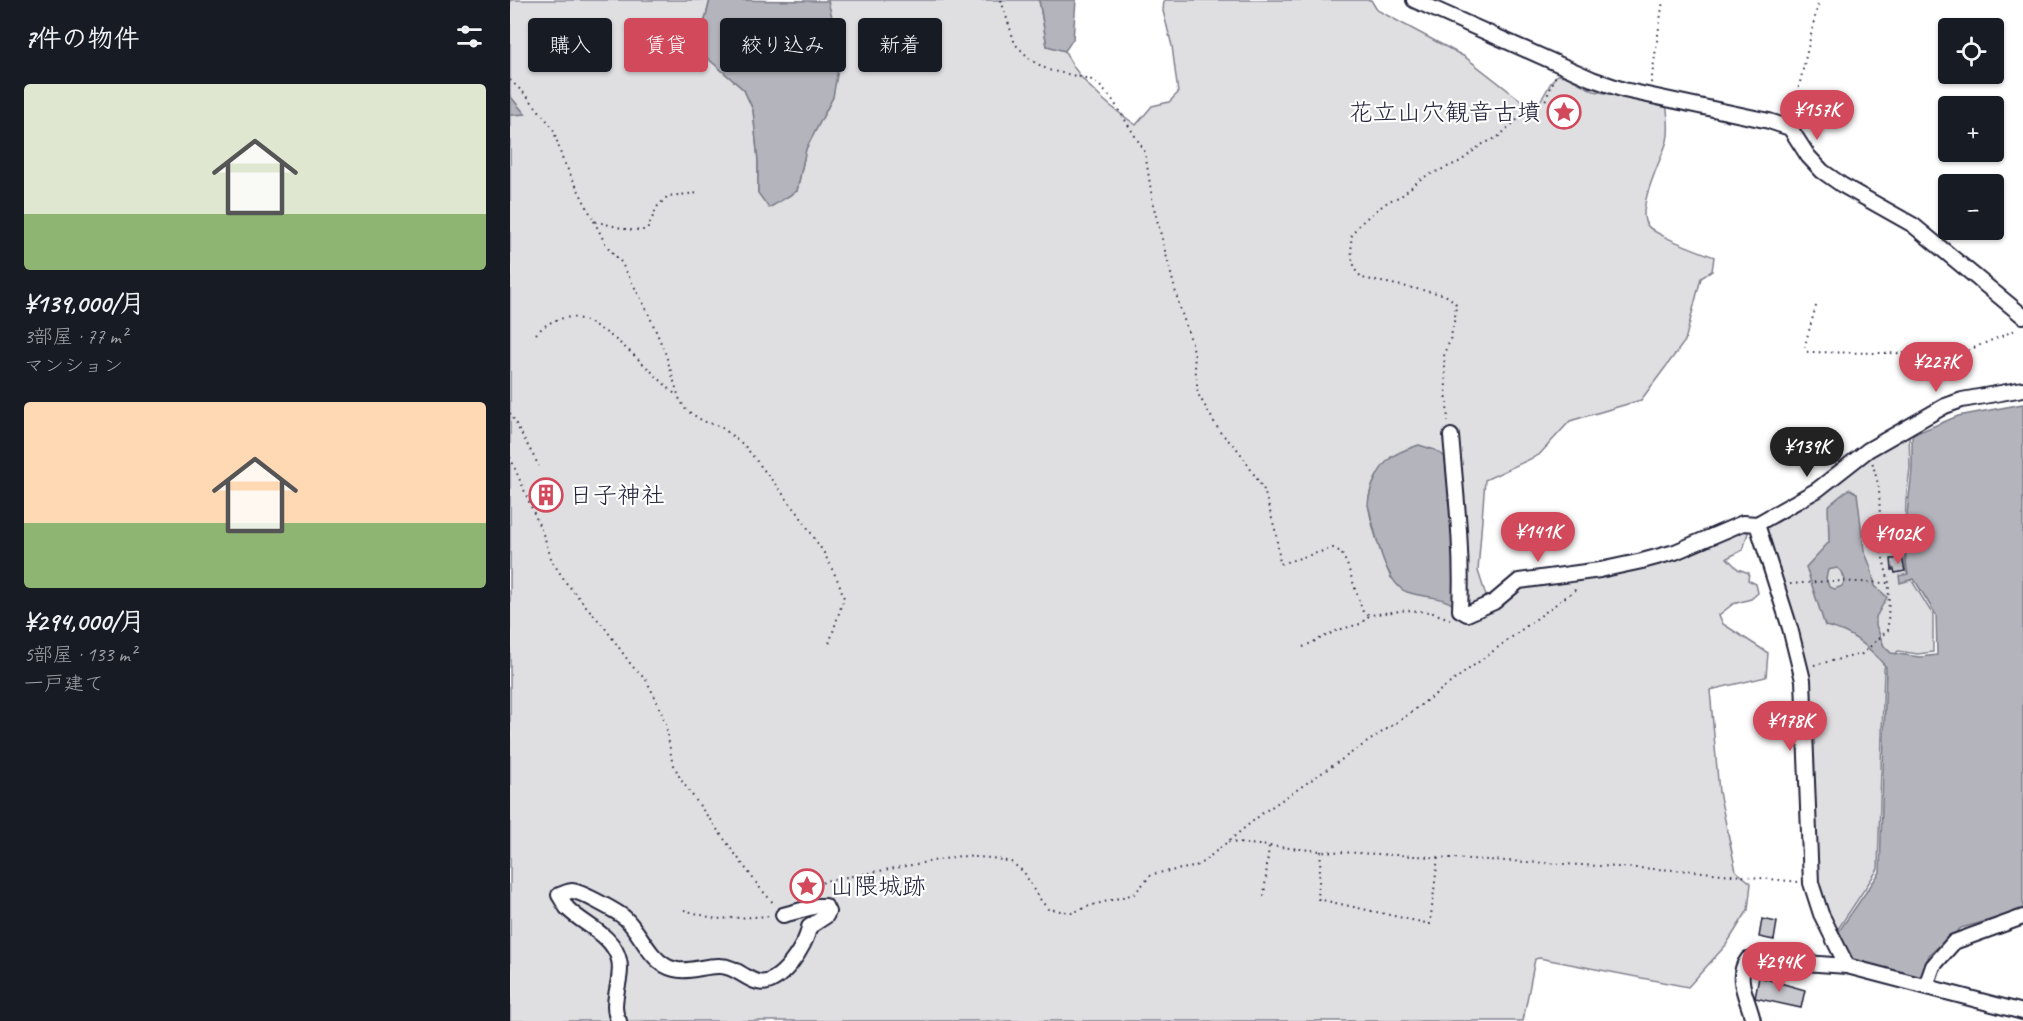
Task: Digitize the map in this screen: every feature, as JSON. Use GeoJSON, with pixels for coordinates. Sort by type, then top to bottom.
{"type":"FeatureCollection","features":[{"type":"Feature","properties":{"kind":"street"},"geometry":{"type":"LineString","coordinates":[[1414,0],[1624,90],[1769,121],[1790,128],[1808,156],[1822,171],[1842,185],[1913,225],[2023,316]]}},
{"type":"Feature","properties":{"kind":"street"},"geometry":{"type":"LineString","coordinates":[[1450,436],[1459,523],[1460,610],[1467,614],[1494,602],[1519,581],[1600,570],[1675,552],[1743,524],[1757,524],[1817,490],[1868,450],[1945,406],[1962,400],[2023,389]]}},
{"type":"Feature","properties":{"kind":"street"},"geometry":{"type":"LineString","coordinates":[[1757,524],[1777,585],[1803,680],[1811,883],[1821,914],[1847,966]]}},
{"type":"Feature","properties":{"kind":"street"},"geometry":{"type":"LineString","coordinates":[[619,1021],[616,1017],[616,1007],[620,961],[614,948],[567,908],[559,895],[571,890],[587,895],[624,917],[654,956],[666,966],[679,970],[721,966],[739,971],[759,983],[769,983],[781,974],[801,950],[808,938],[809,927],[826,916],[828,912],[825,906],[817,906],[783,915]]}},
{"type":"Feature","properties":{"kind":"street"},"geometry":{"type":"LineString","coordinates":[[1926,986],[1933,966],[1954,942],[2023,917]]}},
{"type":"Feature","properties":{"kind":"street"},"geometry":{"type":"LineString","coordinates":[[1753,1021],[1741,983],[1743,966],[1748,959],[1847,966],[2023,1011]]}},
{"type":"Feature","properties":{"kind":"path"},"geometry":{"type":"LineString","coordinates":[[1001,0],[1014,44],[1031,60],[1048,70],[1090,79],[1098,84],[1112,99],[1145,152],[1153,204],[1179,305],[1193,346],[1198,394],[1220,432],[1239,451],[1264,490],[1276,532],[1280,564],[1333,548],[1341,552],[1347,564],[1363,612],[1370,615],[1407,610],[1430,612],[1447,619],[1465,620],[1467,614]]}},
{"type":"Feature","properties":{"kind":"path"},"geometry":{"type":"LineString","coordinates":[[1649,96],[1662,0]]}},
{"type":"Feature","properties":{"kind":"path"},"geometry":{"type":"LineString","coordinates":[[1790,128],[1819,0]]}},
{"type":"Feature","properties":{"kind":"path"},"geometry":{"type":"LineString","coordinates":[[1450,436],[1446,409],[1444,353],[1452,333],[1456,304],[1442,294],[1362,278],[1356,272],[1352,260],[1351,237],[1356,228],[1389,201],[1401,196],[1422,178],[1461,161],[1481,145],[1494,140],[1518,118],[1545,101],[1560,64]]}},
{"type":"Feature","properties":{"kind":"path"},"geometry":{"type":"LineString","coordinates":[[510,80],[527,96],[553,128],[562,158],[606,245],[621,262],[647,310],[666,355],[679,398],[686,410],[703,421],[721,427],[744,445],[798,513],[824,553],[844,598],[828,647]]}},
{"type":"Feature","properties":{"kind":"path"},"geometry":{"type":"LineString","coordinates":[[594,221],[629,230],[646,230],[657,207],[668,196],[699,193]]}},
{"type":"Feature","properties":{"kind":"path"},"geometry":{"type":"LineString","coordinates":[[1816,306],[1805,345],[1805,350],[1808,352],[1950,354],[1964,352],[2023,326]]}},
{"type":"Feature","properties":{"kind":"path"},"geometry":{"type":"LineString","coordinates":[[536,334],[544,325],[560,318],[578,318],[620,342],[679,398]]}},
{"type":"Feature","properties":{"kind":"path"},"geometry":{"type":"LineString","coordinates":[[510,413],[539,466]]}},
{"type":"Feature","properties":{"kind":"path"},"geometry":{"type":"LineString","coordinates":[[1800,669],[1862,654],[1888,630],[1889,583],[1881,550],[1879,488],[1868,450]]}},
{"type":"Feature","properties":{"kind":"path"},"geometry":{"type":"LineString","coordinates":[[510,457],[552,561],[567,584],[605,628],[632,666],[646,680],[666,724],[672,761],[681,780],[760,888],[783,915]]}},
{"type":"Feature","properties":{"kind":"path"},"geometry":{"type":"LineString","coordinates":[[801,897],[825,881],[960,856],[1011,862],[1024,872],[1036,894],[1048,909],[1072,913],[1134,894],[1152,874],[1194,867],[1203,862],[1264,812],[1406,716],[1600,570]]}},
{"type":"Feature","properties":{"kind":"path"},"geometry":{"type":"LineString","coordinates":[[1777,585],[1830,581],[1889,583]]}},
{"type":"Feature","properties":{"kind":"path"},"geometry":{"type":"LineString","coordinates":[[1303,647],[1338,630],[1360,624],[1370,615]]}},
{"type":"Feature","properties":{"kind":"path"},"geometry":{"type":"LineString","coordinates":[[1228,842],[1321,851],[1522,860],[1693,871],[1811,883]]}},
{"type":"Feature","properties":{"kind":"path"},"geometry":{"type":"LineString","coordinates":[[1264,896],[1269,846]]}},
{"type":"Feature","properties":{"kind":"path"},"geometry":{"type":"LineString","coordinates":[[1321,851],[1318,899],[1430,924],[1438,858]]}},
{"type":"Feature","properties":{"kind":"path"},"geometry":{"type":"LineString","coordinates":[[684,910],[716,919],[783,915]]}},
{"type":"Feature","properties":{"kind":"shaded area"},"geometry":{"type":"Polygon","coordinates":[[[510,0],[710,0],[706,18],[624,18],[624,72],[708,72],[708,58],[720,68],[720,72],[724,72],[744,90],[753,110],[758,161],[758,192],[797,191],[806,149],[833,97],[832,72],[846,72],[846,18],[829,18],[828,0],[1039,0],[1047,46],[1065,51],[1070,62],[1086,82],[1105,101],[1136,125],[1152,106],[1169,102],[1178,93],[1172,46],[1163,11],[1164,0],[1371,0],[1377,10],[1465,57],[1527,105],[1535,106],[1539,102],[1557,75],[1566,76],[1594,91],[1666,104],[1668,136],[1647,196],[1644,218],[1647,225],[1659,234],[1714,257],[1712,271],[1701,278],[1685,341],[1641,400],[1570,421],[1539,455],[1485,480],[1478,571],[1490,608],[1521,586],[1745,529],[1748,533],[1743,550],[1727,558],[1738,569],[1749,573],[1748,580],[1756,584],[1758,593],[1751,599],[1733,604],[1719,615],[1723,624],[1768,653],[1766,677],[1710,690],[1719,792],[1736,871],[1751,883],[1748,910],[1726,945],[1688,987],[1535,959],[1523,1021],[510,1021],[510,115],[525,114],[510,96],[510,0]],[[1391,457],[1374,481],[1369,498],[1370,515],[1384,561],[1391,578],[1448,600],[1455,606],[1391,457]]]}},
{"type":"Feature","properties":{"kind":"shaded area"},"geometry":{"type":"Polygon","coordinates":[[[710,0],[828,1],[832,18],[720,18],[720,69],[708,58],[708,18],[706,18],[710,0]]]}},
{"type":"Feature","properties":{"kind":"shaded area"},"geometry":{"type":"Polygon","coordinates":[[[1039,0],[1076,0],[1073,39],[1065,51],[1047,46],[1039,0]]]}},
{"type":"Feature","properties":{"kind":"shaded area"},"geometry":{"type":"Polygon","coordinates":[[[723,72],[838,72],[833,97],[806,149],[797,191],[769,208],[758,193],[758,161],[753,110],[744,90],[723,72]]]}},
{"type":"Feature","properties":{"kind":"shaded area"},"geometry":{"type":"Polygon","coordinates":[[[510,96],[525,114],[510,115],[510,96]]]}},
{"type":"Feature","properties":{"kind":"shaded area"},"geometry":{"type":"Polygon","coordinates":[[[2023,404],[2023,911],[1961,928],[1929,955],[1921,980],[1853,962],[1839,931],[1880,872],[1886,667],[1852,636],[1825,626],[1806,567],[1829,542],[1828,506],[1849,489],[1857,493],[1864,550],[1875,586],[1887,597],[1876,617],[1876,625],[1884,646],[1891,653],[1920,657],[1937,655],[1936,615],[1914,579],[1900,583],[1899,576],[1908,574],[1905,535],[1912,469],[1912,435],[1958,416],[2023,404]],[[1837,568],[1828,570],[1826,578],[1829,587],[1835,589],[1842,586],[1845,580],[1842,572],[1837,568]]]}},
{"type":"Feature","properties":{"kind":"shaded area"},"geometry":{"type":"Polygon","coordinates":[[[1909,433],[1910,468],[1904,555],[1906,571],[1933,615],[1933,652],[1918,654],[1898,651],[1884,668],[1878,869],[1835,931],[1816,891],[1809,739],[1764,528],[1864,459],[1909,433]]]}},
{"type":"Feature","properties":{"kind":"shaded area"},"geometry":{"type":"Polygon","coordinates":[[[1419,445],[1435,450],[1448,459],[1457,581],[1456,607],[1445,600],[1413,594],[1399,587],[1392,578],[1381,553],[1368,505],[1373,485],[1387,461],[1398,453],[1419,445]]]}},
{"type":"Feature","properties":{"kind":"building","name":"日子神社"},"geometry":{"type":"Polygon","coordinates":[[[547,486],[554,499],[544,504],[537,492],[547,486]]]}},
{"type":"Feature","properties":{"kind":"building"},"geometry":{"type":"Polygon","coordinates":[[[1902,558],[1905,571],[1895,573],[1894,569],[1892,570],[1891,559],[1902,558]]]}},
{"type":"Feature","properties":{"kind":"building"},"geometry":{"type":"Polygon","coordinates":[[[1762,919],[1777,922],[1774,940],[1759,937],[1762,919]]]}},
{"type":"Feature","properties":{"kind":"building"},"geometry":{"type":"Polygon","coordinates":[[[1759,977],[1805,990],[1801,1008],[1755,998],[1759,977]]]}},
{"type":"Feature","properties":{"kind":"place","name":"花立山穴観音古墳"},"geometry":{"type":"Point","coordinates":[1564,112]}},
{"type":"Feature","properties":{"kind":"place","name":"日子神社"},"geometry":{"type":"Point","coordinates":[546,495]}},
{"type":"Feature","properties":{"kind":"place","name":"山隈城跡"},"geometry":{"type":"Point","coordinates":[807,886]}}]}
